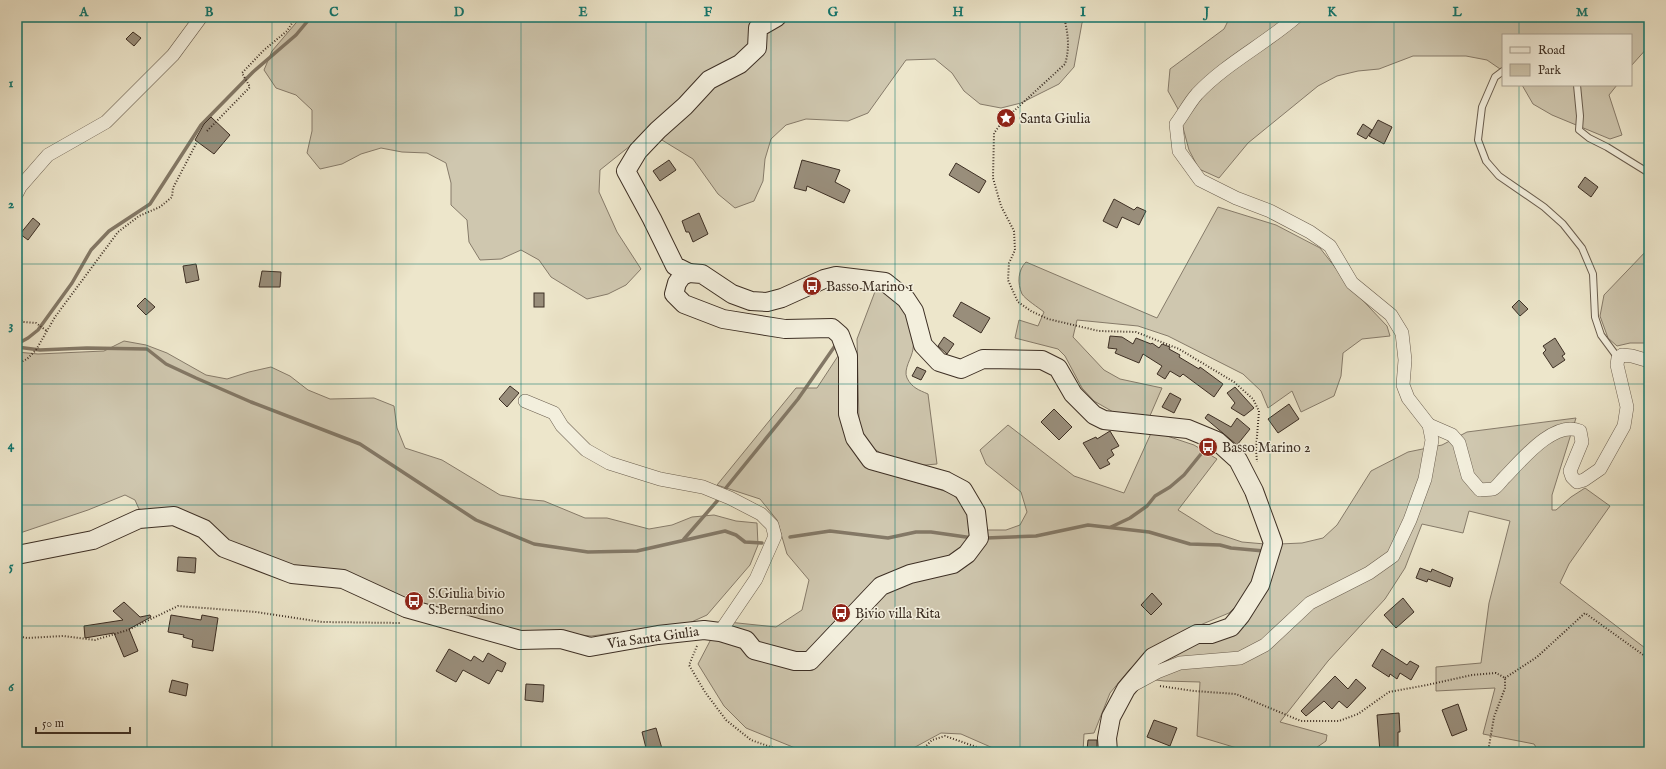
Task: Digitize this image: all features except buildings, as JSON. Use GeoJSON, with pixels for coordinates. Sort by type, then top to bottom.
{"type":"FeatureCollection","features":[{"type":"Feature","properties":{"kind":"street"},"geometry":{"type":"LineString","coordinates":[[17,193],[20,187],[48,155],[106,122],[173,56],[201,17]]}},
{"type":"Feature","properties":{"kind":"street"},"geometry":{"type":"LineString","coordinates":[[777,17],[758,28],[757,48],[740,64],[709,80],[685,106],[658,130],[638,151],[626,171],[675,266],[689,273],[702,274],[732,294],[751,301],[767,302],[782,298],[824,279],[836,276],[885,282],[906,299],[914,312],[923,345],[940,362],[960,369],[983,359],[1042,360],[1058,368],[1073,394],[1094,415],[1104,420],[1188,429],[1217,441],[1238,460],[1254,491],[1273,543],[1260,585],[1241,615],[1231,627],[1211,634],[1197,634],[1153,657],[1126,690],[1111,717],[1107,738],[1108,752]]}},
{"type":"Feature","properties":{"kind":"street"},"geometry":{"type":"LineString","coordinates":[[1126,690],[1157,672],[1180,663],[1240,658],[1265,645],[1310,603],[1369,573],[1393,556],[1410,520],[1425,479],[1432,440],[1429,425],[1408,398],[1403,385],[1405,360],[1402,333],[1391,316],[1352,283],[1330,246],[1310,232],[1270,211],[1236,198],[1200,180],[1179,151],[1176,124],[1197,94],[1223,72],[1296,17]]}},
{"type":"Feature","properties":{"kind":"street","name":"Via Santa Giulia"},"geometry":{"type":"LineString","coordinates":[[17,554],[94,540],[139,519],[174,516],[204,529],[224,548],[292,574],[343,579],[406,608],[520,640],[562,639],[590,647],[658,635],[712,631],[746,640],[754,650],[795,661],[810,661],[881,586],[910,574],[953,564],[967,554],[980,538],[976,512],[963,490],[946,481],[871,460],[855,438],[848,414],[848,356],[840,335],[832,328],[785,329],[723,319],[684,304],[674,294],[677,283],[682,276],[689,273]]}},
{"type":"Feature","properties":{"kind":"street"},"geometry":{"type":"LineString","coordinates":[[1429,425],[1452,435],[1460,443],[1468,476],[1480,490],[1493,488],[1534,447],[1545,439],[1559,432],[1575,429],[1580,431],[1582,442],[1570,471],[1572,477],[1577,482],[1584,480],[1600,470],[1624,426],[1627,406],[1617,365],[1618,358],[1622,355],[1649,361]]}},
{"type":"Feature","properties":{"kind":"street"},"geometry":{"type":"LineString","coordinates":[[525,401],[554,413],[562,426],[586,450],[609,463],[660,479],[703,487],[761,514],[772,525],[775,536],[756,579],[712,631]]}},
{"type":"Feature","properties":{"kind":"lane"},"geometry":{"type":"LineString","coordinates":[[1502,72],[1495,77],[1482,107],[1478,140],[1486,161],[1499,176],[1544,207],[1563,224],[1582,248],[1593,274],[1595,317],[1601,335],[1618,358]]}},
{"type":"Feature","properties":{"kind":"lane"},"geometry":{"type":"LineString","coordinates":[[1577,86],[1580,116],[1579,130],[1588,138],[1608,147],[1649,173]]}},
{"type":"Feature","properties":{"kind":"lane"},"geometry":{"type":"LineString","coordinates":[[17,736],[17,744]]}},
{"type":"Feature","properties":{"kind":"path"},"geometry":{"type":"LineString","coordinates":[[207,131],[250,87],[242,73],[264,50],[287,31],[296,17]]}},
{"type":"Feature","properties":{"kind":"path"},"geometry":{"type":"LineString","coordinates":[[1064,17],[1067,30],[1068,52],[1065,64],[1003,121],[994,133],[993,178],[1001,206],[1014,231],[1015,250],[1009,263],[1008,280],[1018,302],[1031,311],[1048,319],[1099,331],[1136,332],[1179,349],[1234,382],[1253,399],[1259,411],[1256,449],[1257,464]]}},
{"type":"Feature","properties":{"kind":"path"},"geometry":{"type":"LineString","coordinates":[[17,364],[28,359],[36,350],[72,294],[118,232],[139,216],[160,207],[172,197],[173,188],[197,142]]}},
{"type":"Feature","properties":{"kind":"path"},"geometry":{"type":"LineString","coordinates":[[17,316],[23,322],[36,323],[47,332]]}},
{"type":"Feature","properties":{"kind":"path"},"geometry":{"type":"LineString","coordinates":[[17,636],[27,638],[63,636],[95,640],[128,630],[178,606],[256,612],[322,622],[402,623]]}},
{"type":"Feature","properties":{"kind":"path"},"geometry":{"type":"LineString","coordinates":[[1505,678],[1537,657],[1585,613],[1649,659]]}},
{"type":"Feature","properties":{"kind":"path"},"geometry":{"type":"LineString","coordinates":[[712,631],[689,665],[705,692],[726,720],[751,740],[785,752]]}},
{"type":"Feature","properties":{"kind":"path"},"geometry":{"type":"LineString","coordinates":[[1157,685],[1194,691],[1236,694],[1301,721],[1339,721],[1358,714],[1389,692],[1472,675],[1496,673],[1505,678]]}},
{"type":"Feature","properties":{"kind":"path"},"geometry":{"type":"LineString","coordinates":[[1488,752],[1494,717],[1505,688],[1505,678]]}},
{"type":"Feature","properties":{"kind":"path"},"geometry":{"type":"LineString","coordinates":[[920,752],[932,740],[945,736],[991,752]]}},
{"type":"Feature","properties":{"kind":"green space"},"geometry":{"type":"Polygon","coordinates":[[[301,17],[1086,17],[1082,23],[1074,67],[1059,84],[1021,103],[1001,108],[980,104],[964,91],[952,73],[935,59],[906,60],[868,113],[848,121],[806,119],[786,125],[771,139],[765,159],[763,181],[754,201],[735,208],[718,194],[693,159],[657,137],[635,142],[600,170],[599,192],[617,232],[641,269],[626,285],[608,294],[587,299],[551,277],[539,260],[521,250],[501,259],[480,260],[469,242],[467,220],[451,205],[451,183],[446,163],[427,153],[402,152],[381,148],[361,154],[342,164],[320,169],[307,153],[312,131],[312,110],[296,95],[276,88],[264,70],[272,51],[301,17]]]}},
{"type":"Feature","properties":{"kind":"green space"},"geometry":{"type":"Polygon","coordinates":[[[1230,17],[1649,17],[1649,46],[1632,65],[1632,34],[1502,34],[1502,70],[1487,60],[1466,56],[1413,56],[1379,69],[1358,71],[1337,76],[1318,86],[1248,143],[1219,178],[1199,169],[1189,150],[1178,109],[1168,91],[1170,69],[1224,29],[1230,17]]]}},
{"type":"Feature","properties":{"kind":"green space"},"geometry":{"type":"Polygon","coordinates":[[[1523,86],[1616,86],[1609,95],[1622,135],[1610,139],[1552,115],[1533,104],[1523,86]]]}},
{"type":"Feature","properties":{"kind":"green space"},"geometry":{"type":"Polygon","coordinates":[[[1218,207],[1276,225],[1320,248],[1352,289],[1387,326],[1390,336],[1362,339],[1343,353],[1341,376],[1334,396],[1301,412],[1292,391],[1268,408],[1261,391],[1243,374],[1168,336],[1138,326],[1077,320],[1073,337],[1104,370],[1120,379],[1162,388],[1149,418],[1115,413],[1094,401],[1082,388],[1065,356],[1058,349],[1015,338],[1019,320],[1038,326],[1044,312],[1026,298],[1020,290],[1019,277],[1021,269],[1026,262],[1157,318],[1218,207]]]}},
{"type":"Feature","properties":{"kind":"green space"},"geometry":{"type":"Polygon","coordinates":[[[1649,248],[1649,343],[1630,343],[1617,346],[1608,338],[1600,316],[1604,295],[1649,248]]]}},
{"type":"Feature","properties":{"kind":"green space"},"geometry":{"type":"Polygon","coordinates":[[[876,289],[895,297],[903,306],[908,318],[914,344],[906,375],[913,386],[928,394],[937,464],[914,466],[885,456],[873,448],[864,437],[859,421],[857,339],[876,289]]]}},
{"type":"Feature","properties":{"kind":"green space"},"geometry":{"type":"Polygon","coordinates":[[[124,341],[146,345],[167,353],[206,375],[227,379],[271,367],[290,376],[308,390],[330,399],[374,398],[394,406],[397,428],[405,448],[442,460],[500,495],[544,501],[585,518],[607,518],[649,529],[672,525],[692,517],[714,515],[736,521],[757,523],[758,545],[750,565],[707,615],[687,624],[591,636],[560,633],[516,632],[299,570],[228,542],[213,525],[185,512],[147,511],[139,509],[135,500],[125,495],[88,510],[17,534],[17,352],[38,354],[104,351],[124,341]]]}},
{"type":"Feature","properties":{"kind":"green space"},"geometry":{"type":"Polygon","coordinates":[[[838,356],[841,359],[849,443],[859,460],[876,470],[951,493],[962,503],[970,519],[972,530],[1006,530],[1020,525],[1027,512],[1021,492],[986,464],[980,450],[1008,425],[1074,476],[1124,493],[1152,431],[1194,445],[1217,459],[1178,510],[1215,533],[1242,542],[1265,544],[1256,573],[1242,600],[1229,613],[1169,638],[1130,669],[1110,693],[1094,733],[1084,734],[1083,752],[1002,752],[961,734],[941,733],[906,752],[805,752],[746,728],[724,706],[698,664],[710,641],[728,622],[776,627],[802,610],[809,580],[787,554],[777,520],[760,499],[717,485],[796,388],[817,388],[838,356]]]}},
{"type":"Feature","properties":{"kind":"green space"},"geometry":{"type":"Polygon","coordinates":[[[1576,418],[1552,495],[1552,510],[1556,510],[1571,497],[1585,488],[1610,506],[1569,564],[1560,583],[1649,651],[1649,752],[1539,752],[1534,744],[1483,734],[1495,688],[1436,691],[1436,667],[1481,663],[1489,603],[1510,521],[1469,511],[1463,533],[1422,524],[1405,568],[1385,599],[1328,661],[1280,722],[1327,735],[1326,741],[1310,752],[1250,752],[1197,736],[1200,682],[1164,681],[1140,678],[1163,654],[1217,635],[1279,544],[1302,543],[1323,538],[1337,525],[1371,471],[1408,452],[1442,445],[1467,432],[1576,418]]]}},
{"type":"Feature","properties":{"kind":"waterway"},"geometry":{"type":"LineString","coordinates":[[17,344],[38,330],[72,283],[91,250],[109,231],[150,204],[201,125],[253,72],[296,35],[311,17]]}},
{"type":"Feature","properties":{"kind":"waterway"},"geometry":{"type":"LineString","coordinates":[[725,489],[798,399],[837,343]]}},
{"type":"Feature","properties":{"kind":"waterway"},"geometry":{"type":"LineString","coordinates":[[17,347],[40,350],[87,348],[147,349],[166,364],[196,378],[251,402],[360,444],[476,520],[534,544],[588,552],[637,551],[725,531],[736,535],[745,542],[762,543]]}},
{"type":"Feature","properties":{"kind":"waterway"},"geometry":{"type":"LineString","coordinates":[[1111,527],[1130,518],[1147,506],[1155,496],[1170,487],[1184,475],[1201,454]]}},
{"type":"Feature","properties":{"kind":"waterway"},"geometry":{"type":"LineString","coordinates":[[684,539],[718,500]]}},
{"type":"Feature","properties":{"kind":"waterway"},"geometry":{"type":"LineString","coordinates":[[986,538],[1036,536],[1088,525],[1149,532],[1190,544],[1220,545],[1231,548],[1264,551]]}},
{"type":"Feature","properties":{"kind":"waterway"},"geometry":{"type":"LineString","coordinates":[[790,537],[830,531],[888,538],[916,532],[931,532],[973,538]]}},
{"type":"Feature","properties":{"kind":"place","name":"Santa Giulia"},"geometry":{"type":"Point","coordinates":[1006,118]}},
{"type":"Feature","properties":{"kind":"place","name":"Basso Marino 1"},"geometry":{"type":"Point","coordinates":[812,286]}},
{"type":"Feature","properties":{"kind":"place","name":"Basso Marino 2"},"geometry":{"type":"Point","coordinates":[1208,447]}},
{"type":"Feature","properties":{"kind":"place","name":"S.Giulia bivio S.Bernardino"},"geometry":{"type":"Point","coordinates":[414,601]}},
{"type":"Feature","properties":{"kind":"place","name":"Bivio villa Rita"},"geometry":{"type":"Point","coordinates":[841,613]}}]}
